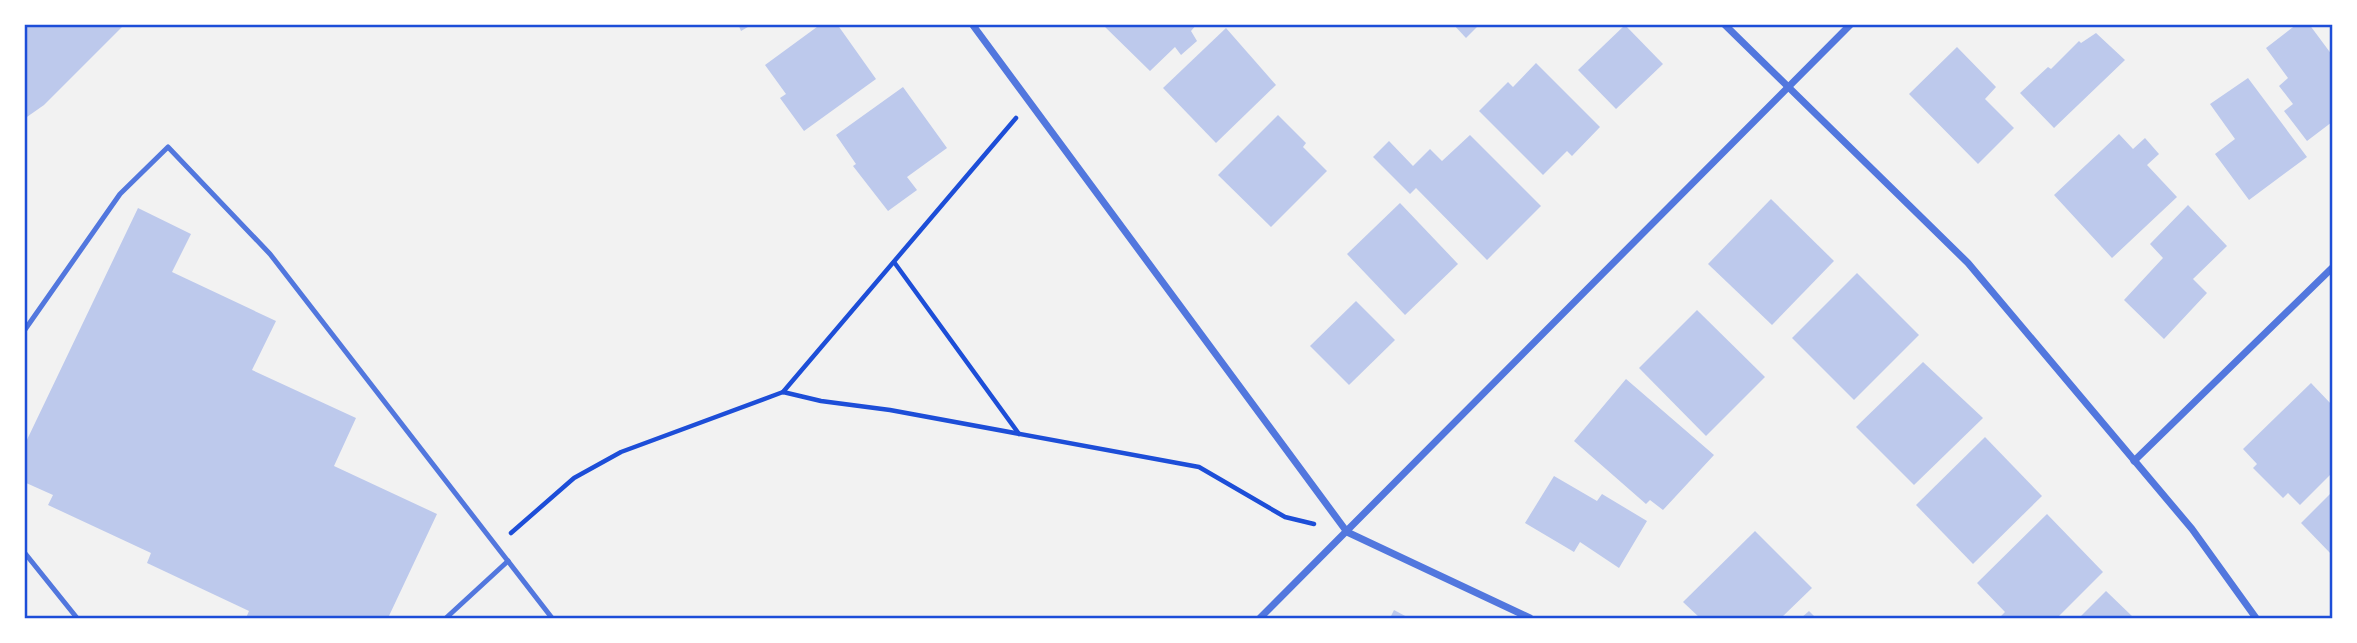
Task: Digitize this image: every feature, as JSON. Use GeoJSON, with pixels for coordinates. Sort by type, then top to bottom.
{"type":"FeatureCollection","features":[{"type":"Feature","properties":{"kind":"street"},"geometry":{"type":"LineString","coordinates":[[972,24],[1347,532],[1530,618]]}},
{"type":"Feature","properties":{"kind":"street"},"geometry":{"type":"LineString","coordinates":[[1724,24],[1788,90],[1968,263],[2192,529],[2256,618]]}},
{"type":"Feature","properties":{"kind":"street"},"geometry":{"type":"LineString","coordinates":[[1261,618],[1851,24]]}},
{"type":"Feature","properties":{"kind":"street"},"geometry":{"type":"LineString","coordinates":[[2134,461],[2333,268]]}},
{"type":"Feature","properties":{"kind":"lane"},"geometry":{"type":"LineString","coordinates":[[24,331],[120,194],[168,147],[270,254],[552,618]]}},
{"type":"Feature","properties":{"kind":"lane"},"geometry":{"type":"LineString","coordinates":[[24,551],[77,618]]}},
{"type":"Feature","properties":{"kind":"lane"},"geometry":{"type":"LineString","coordinates":[[446,618],[508,561]]}},
{"type":"Feature","properties":{"kind":"path"},"geometry":{"type":"LineString","coordinates":[[511,534],[574,478],[621,452],[783,392],[1030,103]]}},
{"type":"Feature","properties":{"kind":"path"},"geometry":{"type":"LineString","coordinates":[[894,262],[1019,434]]}},
{"type":"Feature","properties":{"kind":"path"},"geometry":{"type":"LineString","coordinates":[[783,392],[821,401],[890,410],[1199,467],[1284,517],[1347,532]]}},
{"type":"Feature","properties":{"kind":"building"},"geometry":{"type":"Polygon","coordinates":[[[24,24],[125,24],[44,105],[24,119],[24,24]]]}},
{"type":"Feature","properties":{"kind":"building"},"geometry":{"type":"Polygon","coordinates":[[[738,24],[753,24],[741,31],[738,24]]]}},
{"type":"Feature","properties":{"kind":"building"},"geometry":{"type":"Polygon","coordinates":[[[821,24],[837,24],[876,79],[804,131],[780,98],[786,94],[765,65],[821,24]]]}},
{"type":"Feature","properties":{"kind":"building"},"geometry":{"type":"Polygon","coordinates":[[[1102,24],[1197,24],[1191,31],[1197,41],[1181,55],[1175,47],[1150,71],[1102,24]]]}},
{"type":"Feature","properties":{"kind":"building"},"geometry":{"type":"Polygon","coordinates":[[[1453,24],[1480,24],[1466,38],[1453,24]]]}},
{"type":"Feature","properties":{"kind":"building"},"geometry":{"type":"Polygon","coordinates":[[[2297,24],[2309,24],[2332,55],[2332,122],[2307,141],[2284,111],[2293,104],[2279,86],[2288,78],[2266,48],[2297,24]]]}},
{"type":"Feature","properties":{"kind":"building"},"geometry":{"type":"Polygon","coordinates":[[[1625,25],[1663,64],[1616,109],[1578,70],[1625,25]]]}},
{"type":"Feature","properties":{"kind":"building"},"geometry":{"type":"Polygon","coordinates":[[[1226,28],[1276,85],[1216,143],[1163,88],[1226,28]]]}},
{"type":"Feature","properties":{"kind":"building"},"geometry":{"type":"Polygon","coordinates":[[[2096,33],[2125,60],[2054,128],[2020,93],[2048,67],[2051,69],[2079,41],[2081,43],[2096,33]]]}},
{"type":"Feature","properties":{"kind":"building"},"geometry":{"type":"Polygon","coordinates":[[[1957,47],[1996,87],[1985,99],[2014,128],[1978,164],[1909,94],[1957,47]]]}},
{"type":"Feature","properties":{"kind":"building"},"geometry":{"type":"Polygon","coordinates":[[[1536,63],[1600,127],[1572,156],[1567,151],[1543,175],[1479,111],[1508,82],[1513,87],[1536,63]]]}},
{"type":"Feature","properties":{"kind":"building"},"geometry":{"type":"Polygon","coordinates":[[[2248,78],[2307,157],[2249,200],[2215,154],[2235,139],[2210,104],[2248,78]]]}},
{"type":"Feature","properties":{"kind":"building"},"geometry":{"type":"Polygon","coordinates":[[[903,87],[947,148],[907,177],[917,190],[888,211],[853,166],[856,164],[836,135],[903,87]]]}},
{"type":"Feature","properties":{"kind":"building"},"geometry":{"type":"Polygon","coordinates":[[[1278,115],[1306,143],[1303,147],[1327,171],[1271,227],[1218,175],[1278,115]]]}},
{"type":"Feature","properties":{"kind":"building"},"geometry":{"type":"Polygon","coordinates":[[[2119,134],[2133,149],[2145,138],[2159,154],[2147,165],[2177,197],[2112,258],[2054,195],[2119,134]]]}},
{"type":"Feature","properties":{"kind":"building"},"geometry":{"type":"Polygon","coordinates":[[[1470,135],[1541,206],[1487,260],[1416,188],[1410,194],[1373,157],[1389,141],[1413,166],[1430,149],[1442,161],[1470,135]]]}},
{"type":"Feature","properties":{"kind":"building"},"geometry":{"type":"Polygon","coordinates":[[[1771,199],[1834,261],[1772,325],[1708,264],[1771,199]]]}},
{"type":"Feature","properties":{"kind":"building"},"geometry":{"type":"Polygon","coordinates":[[[1400,203],[1458,264],[1405,315],[1347,254],[1400,203]]]}},
{"type":"Feature","properties":{"kind":"building"},"geometry":{"type":"Polygon","coordinates":[[[2188,205],[2227,246],[2193,279],[2207,293],[2164,339],[2124,300],[2163,258],[2150,244],[2188,205]]]}},
{"type":"Feature","properties":{"kind":"building"},"geometry":{"type":"Polygon","coordinates":[[[138,208],[191,234],[172,272],[276,321],[252,370],[356,418],[334,466],[437,514],[388,618],[246,618],[249,611],[147,563],[151,553],[48,505],[53,495],[24,482],[24,446],[138,208]]]}},
{"type":"Feature","properties":{"kind":"building"},"geometry":{"type":"Polygon","coordinates":[[[1857,273],[1919,335],[1854,400],[1792,338],[1857,273]]]}},
{"type":"Feature","properties":{"kind":"building"},"geometry":{"type":"Polygon","coordinates":[[[1356,301],[1395,340],[1349,385],[1310,346],[1356,301]]]}},
{"type":"Feature","properties":{"kind":"building"},"geometry":{"type":"Polygon","coordinates":[[[1697,310],[1765,377],[1706,436],[1639,368],[1697,310]]]}},
{"type":"Feature","properties":{"kind":"building"},"geometry":{"type":"Polygon","coordinates":[[[1923,362],[1983,418],[1914,485],[1856,427],[1923,362]]]}},
{"type":"Feature","properties":{"kind":"building"},"geometry":{"type":"Polygon","coordinates":[[[1626,379],[1714,455],[1663,510],[1650,500],[1646,504],[1574,441],[1626,379]]]}},
{"type":"Feature","properties":{"kind":"building"},"geometry":{"type":"Polygon","coordinates":[[[2311,383],[2332,405],[2332,473],[2300,505],[2288,493],[2283,498],[2253,468],[2257,464],[2243,449],[2311,383]]]}},
{"type":"Feature","properties":{"kind":"building"},"geometry":{"type":"Polygon","coordinates":[[[1985,437],[2042,496],[1973,564],[1916,505],[1985,437]]]}},
{"type":"Feature","properties":{"kind":"building"},"geometry":{"type":"Polygon","coordinates":[[[1554,476],[1597,501],[1602,494],[1647,521],[1619,568],[1580,542],[1574,552],[1525,523],[1554,476]]]}},
{"type":"Feature","properties":{"kind":"building"},"geometry":{"type":"Polygon","coordinates":[[[2332,492],[2332,555],[2301,523],[2332,492]]]}},
{"type":"Feature","properties":{"kind":"building"},"geometry":{"type":"Polygon","coordinates":[[[2047,514],[2103,572],[2057,618],[1999,618],[2005,612],[1977,583],[2047,514]]]}},
{"type":"Feature","properties":{"kind":"building"},"geometry":{"type":"Polygon","coordinates":[[[1755,531],[1812,588],[1781,618],[1700,618],[1683,602],[1755,531]]]}},
{"type":"Feature","properties":{"kind":"building"},"geometry":{"type":"Polygon","coordinates":[[[2106,591],[2134,618],[2079,618],[2106,591]]]}},
{"type":"Feature","properties":{"kind":"building"},"geometry":{"type":"Polygon","coordinates":[[[1394,610],[1409,618],[1390,618],[1394,610]]]}},
{"type":"Feature","properties":{"kind":"building"},"geometry":{"type":"Polygon","coordinates":[[[1809,611],[1816,618],[1801,618],[1809,611]]]}}]}
